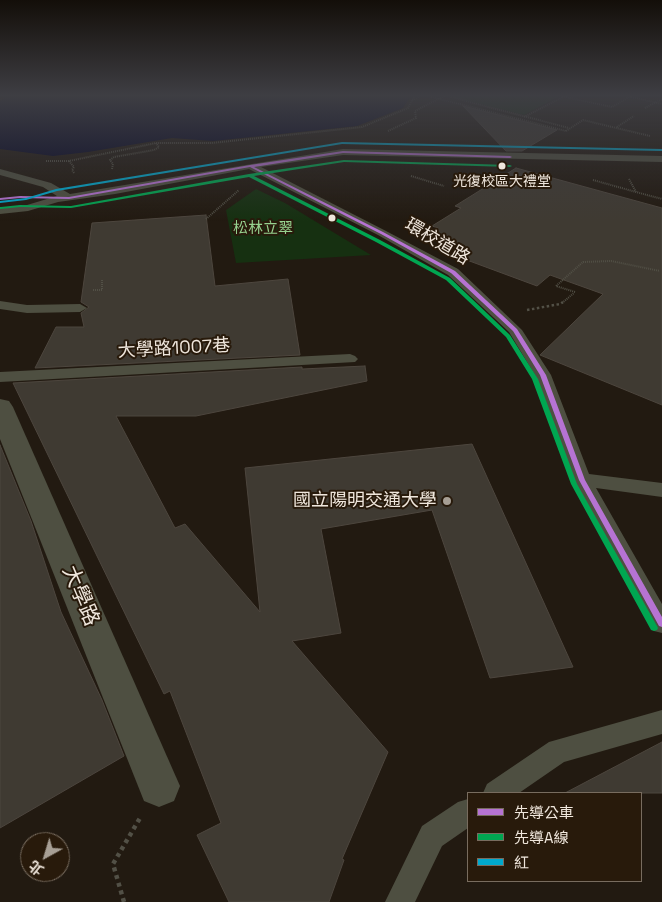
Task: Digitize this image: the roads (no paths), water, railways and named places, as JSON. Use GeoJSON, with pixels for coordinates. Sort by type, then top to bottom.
{"type":"FeatureCollection","features":[{"type":"Feature","properties":{"kind":"street","name":"大學路"},"geometry":{"type":"LineString","coordinates":[[0,408],[159,786]]}},
{"type":"Feature","properties":{"kind":"lane"},"geometry":{"type":"LineString","coordinates":[[0,199],[20,197],[69,198],[250,166],[343,152],[662,159]]}},
{"type":"Feature","properties":{"kind":"lane","name":"環校道路"},"geometry":{"type":"LineString","coordinates":[[250,166],[382,233],[453,272],[515,330],[543,375],[582,480],[662,624]]}},
{"type":"Feature","properties":{"kind":"lane"},"geometry":{"type":"LineString","coordinates":[[0,172],[48,185],[69,198]]}},
{"type":"Feature","properties":{"kind":"lane"},"geometry":{"type":"LineString","coordinates":[[0,211],[28,208],[57,199]]}},
{"type":"Feature","properties":{"kind":"lane"},"geometry":{"type":"LineString","coordinates":[[0,305],[27,309],[80,308]]}},
{"type":"Feature","properties":{"kind":"lane","name":"大學路1007巷"},"geometry":{"type":"LineString","coordinates":[[0,376],[350,359]]}},
{"type":"Feature","properties":{"kind":"lane"},"geometry":{"type":"LineString","coordinates":[[582,480],[662,490]]}},
{"type":"Feature","properties":{"kind":"lane"},"geometry":{"type":"LineString","coordinates":[[498,792],[558,752],[662,722]]}},
{"type":"Feature","properties":{"kind":"lane"},"geometry":{"type":"LineString","coordinates":[[400,902],[432,836],[467,813]]}},
{"type":"Feature","properties":{"kind":"water"},"geometry":{"type":"Polygon","coordinates":[[[0,137],[251,137],[213,141],[172,138],[53,156],[0,149],[0,137]]]}},
{"type":"Feature","properties":{"kind":"place","name":"光復校區大禮堂"},"geometry":{"type":"Point","coordinates":[502,166]}},
{"type":"Feature","properties":{"kind":"place","name":"國立陽明交通大學"},"geometry":{"type":"Point","coordinates":[447,501]}},
{"type":"Feature","properties":{"kind":"park label","name":"松林立翠"},"geometry":{"type":"Point","coordinates":[263,229]}}]}
